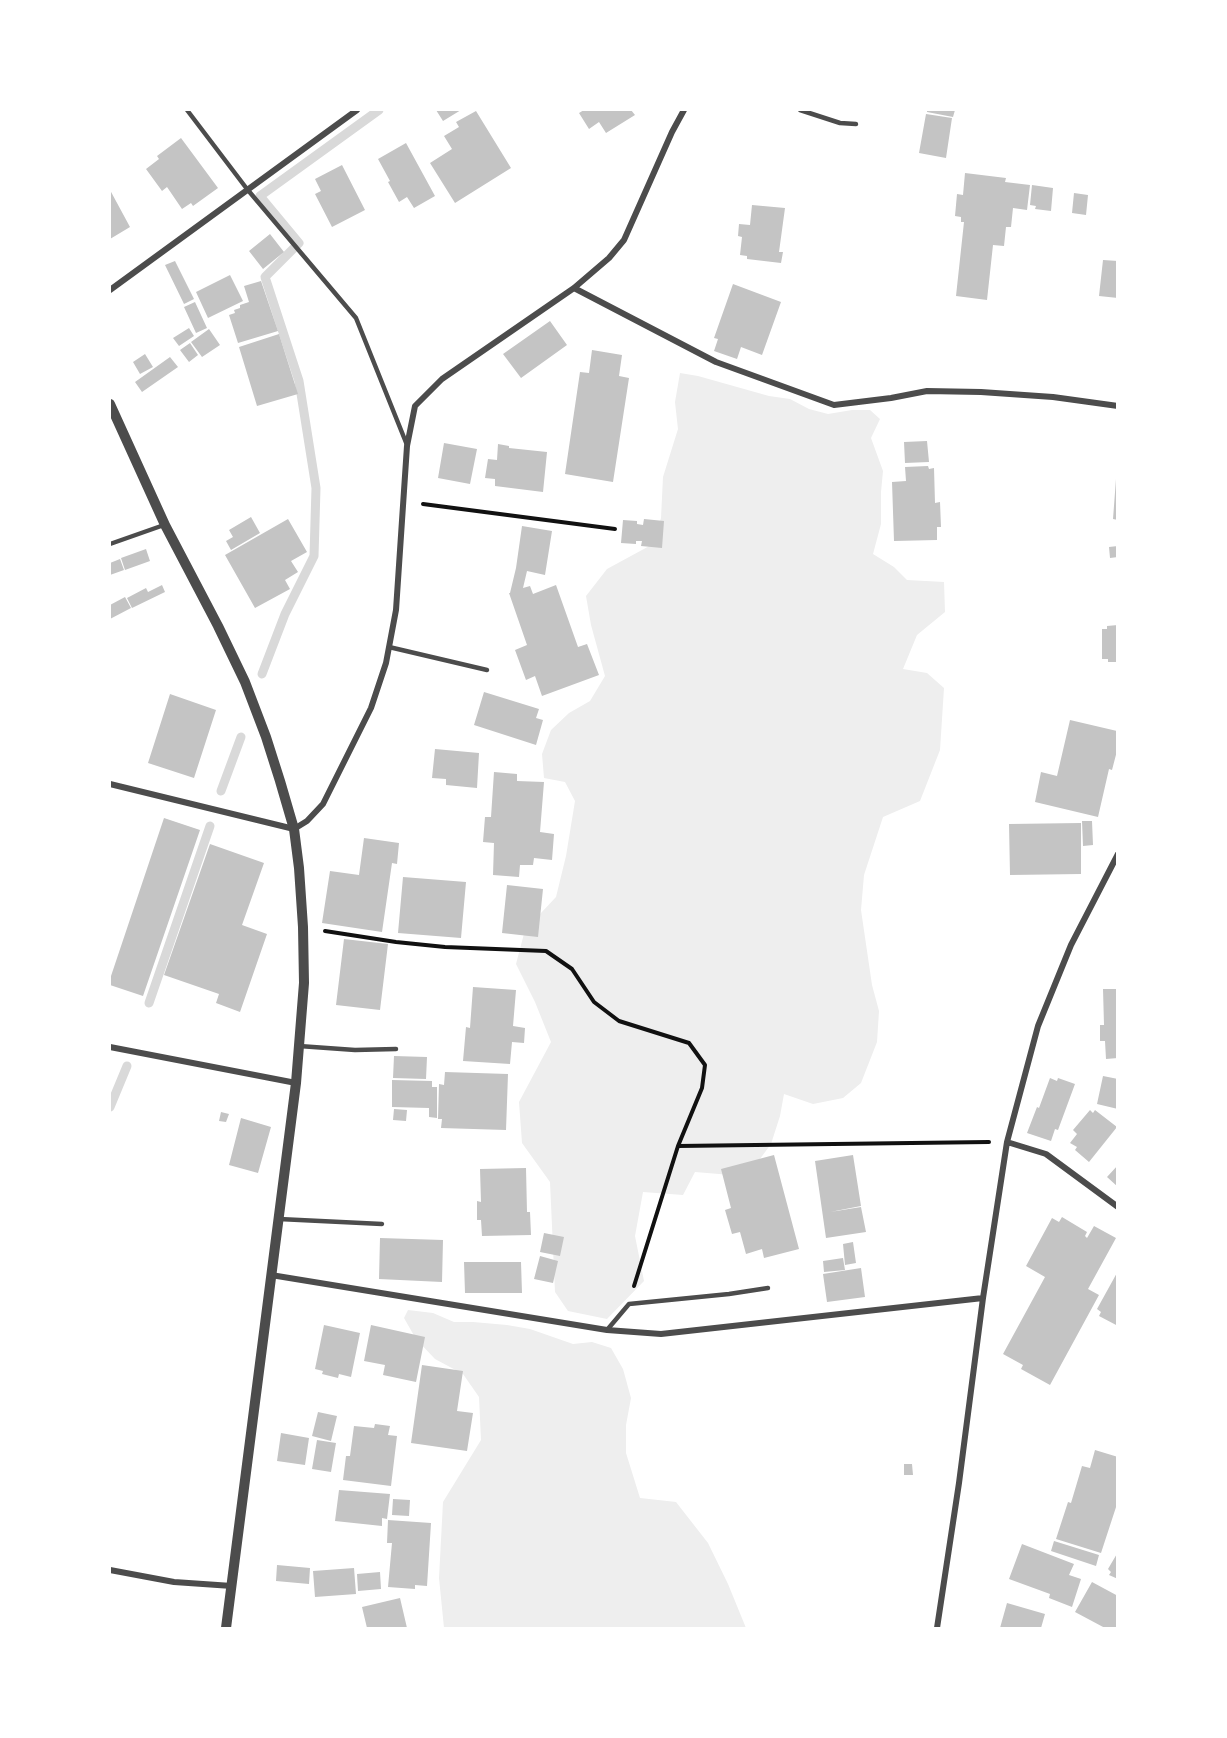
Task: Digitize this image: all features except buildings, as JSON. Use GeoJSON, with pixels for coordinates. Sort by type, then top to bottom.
{"type":"FeatureCollection","features":[{"type":"Feature","properties":{"kind":"street"},"geometry":{"type":"LineString","coordinates":[[110,290],[357,110]]}},
{"type":"Feature","properties":{"kind":"street"},"geometry":{"type":"LineString","coordinates":[[110,784],[294,829],[307,821],[322,804],[371,708],[386,663],[396,610],[407,446],[415,406],[442,379],[574,288],[609,258],[624,240],[684,110]]}},
{"type":"Feature","properties":{"kind":"street"},"geometry":{"type":"LineString","coordinates":[[574,288],[716,362],[834,405],[927,391],[1053,397],[1118,406]]}},
{"type":"Feature","properties":{"kind":"street"},"geometry":{"type":"LineString","coordinates":[[110,404],[165,525],[218,626],[244,682],[266,737],[294,829],[303,927],[304,983],[296,1083],[226,1629]]}},
{"type":"Feature","properties":{"kind":"street"},"geometry":{"type":"LineString","coordinates":[[937,1629],[1007,1142],[1038,1026],[1071,945],[1118,854]]}},
{"type":"Feature","properties":{"kind":"street"},"geometry":{"type":"LineString","coordinates":[[110,1047],[296,1083]]}},
{"type":"Feature","properties":{"kind":"street"},"geometry":{"type":"LineString","coordinates":[[1007,1142],[1046,1154],[1118,1207]]}},
{"type":"Feature","properties":{"kind":"street"},"geometry":{"type":"LineString","coordinates":[[272,1275],[607,1330],[661,1334],[983,1298]]}},
{"type":"Feature","properties":{"kind":"street"},"geometry":{"type":"LineString","coordinates":[[110,1570],[174,1582],[232,1586]]}},
{"type":"Feature","properties":{"kind":"lane"},"geometry":{"type":"LineString","coordinates":[[187,110],[247,189],[356,318],[407,446]]}},
{"type":"Feature","properties":{"kind":"lane"},"geometry":{"type":"LineString","coordinates":[[800,110],[840,123],[856,124]]}},
{"type":"Feature","properties":{"kind":"lane"},"geometry":{"type":"LineString","coordinates":[[110,544],[165,525]]}},
{"type":"Feature","properties":{"kind":"lane"},"geometry":{"type":"LineString","coordinates":[[389,647],[487,670]]}},
{"type":"Feature","properties":{"kind":"lane"},"geometry":{"type":"LineString","coordinates":[[299,1046],[355,1050],[396,1049]]}},
{"type":"Feature","properties":{"kind":"lane"},"geometry":{"type":"LineString","coordinates":[[279,1219],[382,1224]]}},
{"type":"Feature","properties":{"kind":"lane"},"geometry":{"type":"LineString","coordinates":[[607,1330],[629,1304],[768,1288]]}},
{"type":"Feature","properties":{"kind":"path"},"geometry":{"type":"LineString","coordinates":[[404,502],[615,529]]}},
{"type":"Feature","properties":{"kind":"path"},"geometry":{"type":"LineString","coordinates":[[303,927],[396,942],[445,947],[546,951],[572,969],[594,1002],[619,1021],[689,1043],[705,1065],[702,1088],[678,1146],[629,1304]]}},
{"type":"Feature","properties":{"kind":"path"},"geometry":{"type":"LineString","coordinates":[[678,1146],[1007,1142]]}},
{"type":"Feature","properties":{"kind":"shaded area"},"geometry":{"type":"Polygon","coordinates":[[[680,373],[769,396],[790,399],[809,409],[828,414],[870,410],[880,419],[871,438],[883,471],[881,524],[873,554],[894,567],[907,580],[944,582],[945,612],[917,635],[903,669],[927,673],[944,688],[940,750],[920,801],[883,817],[864,875],[861,910],[872,985],[879,1011],[877,1042],[861,1083],[843,1098],[813,1104],[784,1094],[771,1144],[754,1167],[731,1175],[695,1172],[683,1195],[643,1192],[635,1236],[644,1281],[607,1319],[568,1311],[555,1292],[550,1182],[522,1143],[519,1102],[551,1042],[516,964],[525,930],[556,897],[566,856],[575,801],[565,782],[544,778],[542,754],[551,730],[569,713],[590,701],[605,676],[591,625],[586,596],[607,569],[653,544],[661,518],[663,477],[678,429],[675,402],[680,373]]]}},
{"type":"Feature","properties":{"kind":"shaded area"},"geometry":{"type":"Polygon","coordinates":[[[408,1310],[433,1313],[454,1322],[507,1325],[530,1329],[573,1344],[592,1342],[611,1348],[623,1369],[631,1398],[626,1425],[626,1453],[640,1498],[676,1502],[708,1543],[746,1628],[444,1628],[439,1578],[443,1502],[481,1440],[479,1397],[463,1374],[435,1359],[416,1339],[404,1318],[408,1310]]]}},
{"type":"Feature","properties":{"kind":"waterway"},"geometry":{"type":"LineString","coordinates":[[262,674],[285,614],[314,556],[316,488],[299,381],[265,277],[299,243],[260,196],[379,110]]}},
{"type":"Feature","properties":{"kind":"waterway"},"geometry":{"type":"LineString","coordinates":[[221,791],[241,737]]}},
{"type":"Feature","properties":{"kind":"waterway"},"geometry":{"type":"LineString","coordinates":[[149,1003],[210,826]]}},
{"type":"Feature","properties":{"kind":"waterway"},"geometry":{"type":"LineString","coordinates":[[110,1107],[127,1066]]}}]}
